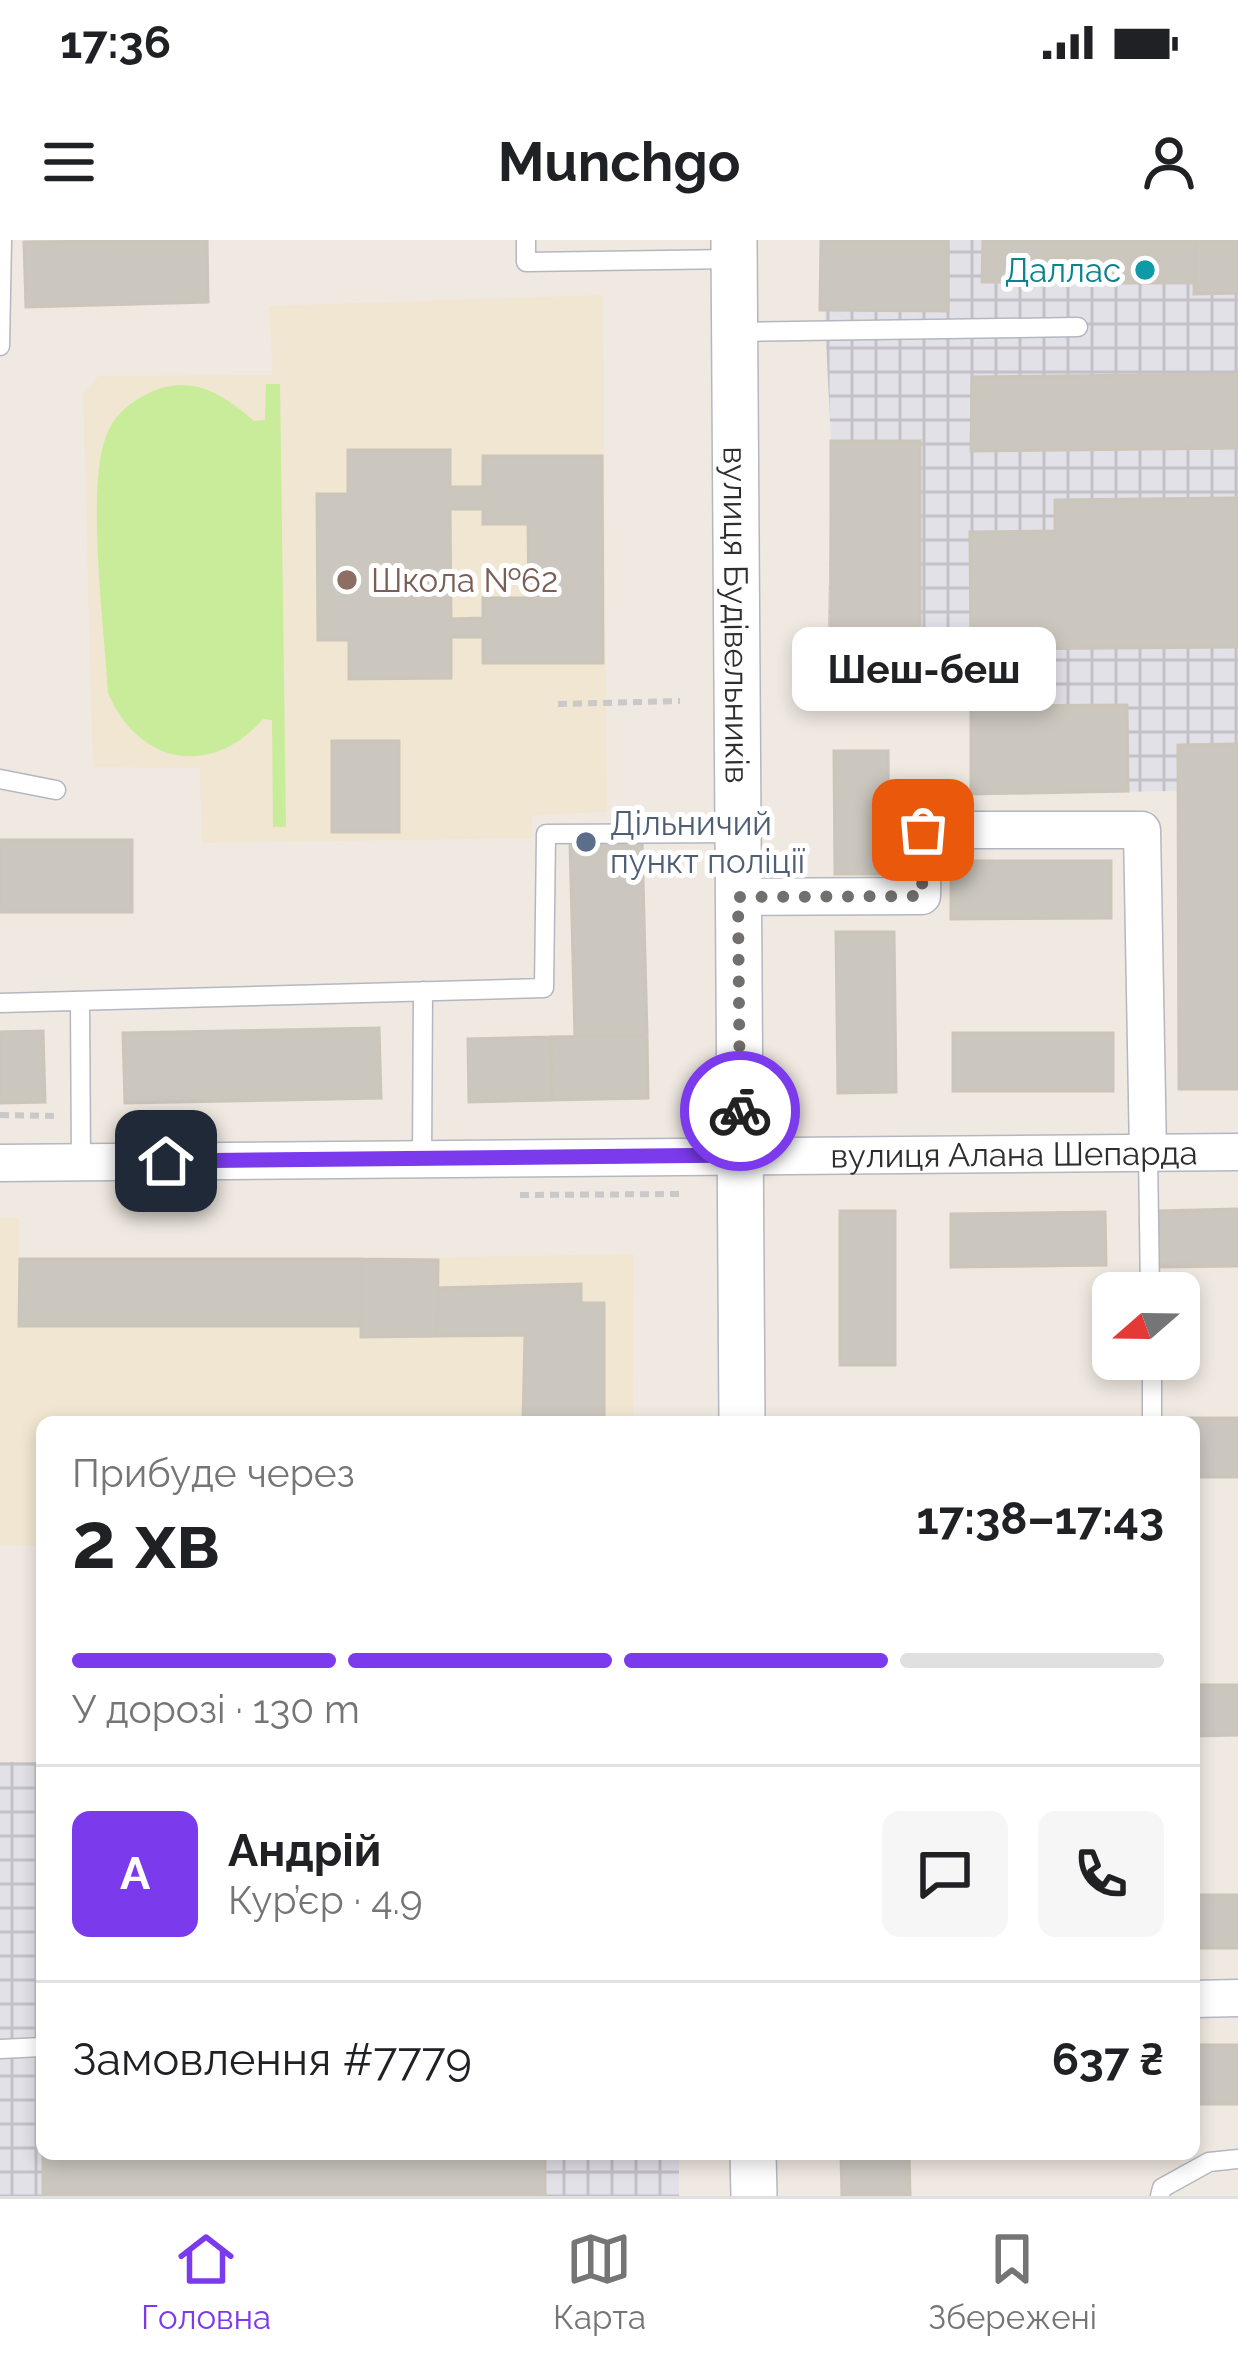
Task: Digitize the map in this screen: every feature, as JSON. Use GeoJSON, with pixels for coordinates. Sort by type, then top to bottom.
{"type":"FeatureCollection","features":[{"type":"Feature","properties":{"kind":"street","name":"вулиця Будівельників"},"geometry":{"type":"LineString","coordinates":[[734,249],[742,1416]]}},
{"type":"Feature","properties":{"kind":"street"},"geometry":{"type":"LineString","coordinates":[[738,897],[922,896],[923,830],[1142,830],[1148,1153]]}},
{"type":"Feature","properties":{"kind":"street","name":"вулиця Алана Шепарда"},"geometry":{"type":"LineString","coordinates":[[0,1163],[1238,1152]]}},
{"type":"Feature","properties":{"kind":"street"},"geometry":{"type":"LineString","coordinates":[[1200,1999],[1238,1998]]}},
{"type":"Feature","properties":{"kind":"street"},"geometry":{"type":"LineString","coordinates":[[753,2160],[754,2196]]}},
{"type":"Feature","properties":{"kind":"lane"},"geometry":{"type":"LineString","coordinates":[[0,346],[2,240]]}},
{"type":"Feature","properties":{"kind":"lane"},"geometry":{"type":"LineString","coordinates":[[526,240],[526,262],[734,249]]}},
{"type":"Feature","properties":{"kind":"lane"},"geometry":{"type":"LineString","coordinates":[[735,332],[1078,327]]}},
{"type":"Feature","properties":{"kind":"lane"},"geometry":{"type":"LineString","coordinates":[[0,779],[56,790]]}},
{"type":"Feature","properties":{"kind":"lane"},"geometry":{"type":"LineString","coordinates":[[0,1003],[544,988],[546,834],[738,832]]}},
{"type":"Feature","properties":{"kind":"lane"},"geometry":{"type":"LineString","coordinates":[[422,1159],[423,992]]}},
{"type":"Feature","properties":{"kind":"lane"},"geometry":{"type":"LineString","coordinates":[[80,1000],[81,1162]]}},
{"type":"Feature","properties":{"kind":"lane"},"geometry":{"type":"LineString","coordinates":[[1148,1153],[1150,1272]]}},
{"type":"Feature","properties":{"kind":"lane"},"geometry":{"type":"LineString","coordinates":[[1152,1380],[1152,1416]]}},
{"type":"Feature","properties":{"kind":"lane"},"geometry":{"type":"LineString","coordinates":[[0,2049],[36,2048]]}},
{"type":"Feature","properties":{"kind":"lane"},"geometry":{"type":"LineString","coordinates":[[1160,2196],[1162,2188],[1209,2162],[1238,2159]]}},
{"type":"Feature","properties":{"kind":"path"},"geometry":{"type":"LineString","coordinates":[[558,704],[680,701]]}},
{"type":"Feature","properties":{"kind":"shaded area"},"geometry":{"type":"Polygon","coordinates":[[[821,240],[1238,240],[1238,1089],[1179,1089],[1178,791],[971,794],[971,706],[827,709],[831,441],[821,240]]]}},
{"type":"Feature","properties":{"kind":"shaded area","name":"Школа №62"},"geometry":{"type":"Polygon","coordinates":[[[603,295],[607,812],[532,815],[532,838],[202,843],[200,768],[93,767],[83,393],[99,376],[273,375],[269,306],[603,295]]]}},
{"type":"Feature","properties":{"kind":"shaded area"},"geometry":{"type":"Polygon","coordinates":[[[0,1218],[19,1218],[20,1326],[359,1326],[362,1259],[634,1254],[633,1416],[36,1416],[36,1546],[0,1545],[0,1218]]]}},
{"type":"Feature","properties":{"kind":"shaded area"},"geometry":{"type":"Polygon","coordinates":[[[0,1762],[36,1762],[36,2160],[679,2160],[679,2196],[0,2196],[0,1762]]]}},
{"type":"Feature","properties":{"kind":"green space"},"geometry":{"type":"Polygon","coordinates":[[[266,384],[280,384],[286,827],[273,827],[272,720],[263,719],[243,738],[199,756],[157,748],[121,717],[108,693],[98,560],[101,457],[107,434],[122,411],[153,391],[188,385],[223,398],[254,421],[265,420],[266,384]]]}},
{"type":"Feature","properties":{"kind":"building"},"geometry":{"type":"Polygon","coordinates":[[[207,240],[208,302],[26,307],[24,242],[207,240]]]}},
{"type":"Feature","properties":{"kind":"building"},"geometry":{"type":"Polygon","coordinates":[[[821,240],[948,240],[948,311],[820,310],[821,240]]]}},
{"type":"Feature","properties":{"kind":"building","name":"Даллас"},"geometry":{"type":"Polygon","coordinates":[[[983,240],[1195,240],[1195,283],[1096,283],[1096,258],[1048,258],[1048,282],[982,282],[983,240]]]}},
{"type":"Feature","properties":{"kind":"building"},"geometry":{"type":"Polygon","coordinates":[[[1195,240],[1238,240],[1238,293],[1194,294],[1195,240]]]}},
{"type":"Feature","properties":{"kind":"building"},"geometry":{"type":"Polygon","coordinates":[[[1238,374],[1238,448],[971,451],[972,377],[1238,374]]]}},
{"type":"Feature","properties":{"kind":"building"},"geometry":{"type":"Polygon","coordinates":[[[831,441],[920,441],[920,669],[831,669],[831,441]]]}},
{"type":"Feature","properties":{"kind":"building"},"geometry":{"type":"Polygon","coordinates":[[[348,450],[450,450],[450,487],[483,487],[483,456],[602,456],[603,663],[483,663],[483,637],[451,637],[451,678],[349,679],[349,640],[318,640],[317,494],[348,494],[348,450]],[[450,509],[451,619],[483,618],[483,598],[529,598],[528,524],[483,524],[483,509],[450,509]]]}},
{"type":"Feature","properties":{"kind":"building"},"geometry":{"type":"Polygon","coordinates":[[[1238,498],[1238,647],[971,649],[970,532],[1055,531],[1055,500],[1238,498]]]}},
{"type":"Feature","properties":{"kind":"building"},"geometry":{"type":"Polygon","coordinates":[[[1127,705],[1128,791],[971,794],[971,706],[1127,705]]]}},
{"type":"Feature","properties":{"kind":"building"},"geometry":{"type":"Polygon","coordinates":[[[332,741],[399,741],[399,832],[332,832],[332,741]]]}},
{"type":"Feature","properties":{"kind":"building"},"geometry":{"type":"Polygon","coordinates":[[[1238,744],[1238,1089],[1179,1089],[1178,745],[1238,744]]]}},
{"type":"Feature","properties":{"kind":"building"},"geometry":{"type":"Polygon","coordinates":[[[834,751],[888,751],[889,874],[835,874],[834,751]]]}},
{"type":"Feature","properties":{"kind":"building"},"geometry":{"type":"Polygon","coordinates":[[[0,840],[132,840],[132,912],[0,912],[0,840]]]}},
{"type":"Feature","properties":{"kind":"building"},"geometry":{"type":"Polygon","coordinates":[[[642,841],[647,1035],[575,1036],[570,842],[642,841]]]}},
{"type":"Feature","properties":{"kind":"building"},"geometry":{"type":"Polygon","coordinates":[[[951,861],[1111,861],[1111,918],[951,919],[951,861]]]}},
{"type":"Feature","properties":{"kind":"building"},"geometry":{"type":"Polygon","coordinates":[[[836,932],[894,932],[896,1092],[838,1093],[836,932]]]}},
{"type":"Feature","properties":{"kind":"building"},"geometry":{"type":"Polygon","coordinates":[[[379,1028],[381,1098],[125,1103],[123,1033],[379,1028]]]}},
{"type":"Feature","properties":{"kind":"building"},"geometry":{"type":"Polygon","coordinates":[[[43,1031],[45,1102],[0,1103],[0,1032],[43,1031]]]}},
{"type":"Feature","properties":{"kind":"building"},"geometry":{"type":"Polygon","coordinates":[[[953,1033],[1113,1033],[1113,1091],[953,1091],[953,1033]]]}},
{"type":"Feature","properties":{"kind":"building"},"geometry":{"type":"Polygon","coordinates":[[[647,1035],[648,1098],[552,1100],[551,1037],[647,1035]]]}},
{"type":"Feature","properties":{"kind":"building"},"geometry":{"type":"Polygon","coordinates":[[[551,1037],[552,1100],[469,1102],[468,1039],[551,1037]]]}},
{"type":"Feature","properties":{"kind":"building"},"geometry":{"type":"Polygon","coordinates":[[[1238,1209],[1238,1266],[1159,1267],[1158,1211],[1238,1209]]]}},
{"type":"Feature","properties":{"kind":"building"},"geometry":{"type":"Polygon","coordinates":[[[840,1211],[895,1211],[895,1365],[840,1365],[840,1211]]]}},
{"type":"Feature","properties":{"kind":"building"},"geometry":{"type":"Polygon","coordinates":[[[1105,1212],[1106,1265],[951,1267],[951,1214],[1105,1212]]]}},
{"type":"Feature","properties":{"kind":"building"},"geometry":{"type":"Polygon","coordinates":[[[20,1259],[362,1259],[360,1326],[19,1326],[20,1259]]]}},
{"type":"Feature","properties":{"kind":"building"},"geometry":{"type":"Polygon","coordinates":[[[362,1259],[438,1260],[437,1336],[361,1337],[362,1259]]]}},
{"type":"Feature","properties":{"kind":"building"},"geometry":{"type":"Polygon","coordinates":[[[581,1284],[581,1303],[604,1303],[604,1416],[523,1416],[525,1335],[437,1336],[438,1288],[581,1284]]]}},
{"type":"Feature","properties":{"kind":"building"},"geometry":{"type":"Polygon","coordinates":[[[1200,1418],[1238,1418],[1238,1477],[1200,1477],[1200,1418]]]}},
{"type":"Feature","properties":{"kind":"building"},"geometry":{"type":"Polygon","coordinates":[[[1200,1685],[1238,1685],[1238,1735],[1200,1736],[1200,1685]]]}},
{"type":"Feature","properties":{"kind":"building"},"geometry":{"type":"Polygon","coordinates":[[[1200,1895],[1238,1895],[1238,1948],[1200,1948],[1200,1895]]]}},
{"type":"Feature","properties":{"kind":"building"},"geometry":{"type":"Polygon","coordinates":[[[1200,2045],[1238,2045],[1238,2104],[1200,2104],[1200,2045]]]}},
{"type":"Feature","properties":{"kind":"building"},"geometry":{"type":"Polygon","coordinates":[[[43,2160],[545,2160],[545,2196],[43,2196],[43,2160]]]}},
{"type":"Feature","properties":{"kind":"building"},"geometry":{"type":"Polygon","coordinates":[[[841,2160],[909,2160],[910,2196],[842,2196],[841,2160]]]}},
{"type":"Feature","properties":{"kind":"way so far"},"geometry":{"type":"LineString","coordinates":[[740,1111],[738,897],[922,896],[923,830]]}},
{"type":"Feature","properties":{"kind":"place","name":"Даллас"},"geometry":{"type":"Point","coordinates":[1145,270]}},
{"type":"Feature","properties":{"kind":"place","name":"Школа №62"},"geometry":{"type":"Point","coordinates":[347,580]}},
{"type":"Feature","properties":{"kind":"place","name":"Шеш-беш"},"geometry":{"type":"Point","coordinates":[923,830]}},
{"type":"Feature","properties":{"kind":"place","name":"Дільничий пункт поліції"},"geometry":{"type":"Point","coordinates":[586,842]}},
{"type":"Feature","properties":{"kind":"route"},"geometry":{"type":"LineString","coordinates":[[166,1161],[740,1155],[740,1111]]}}]}
